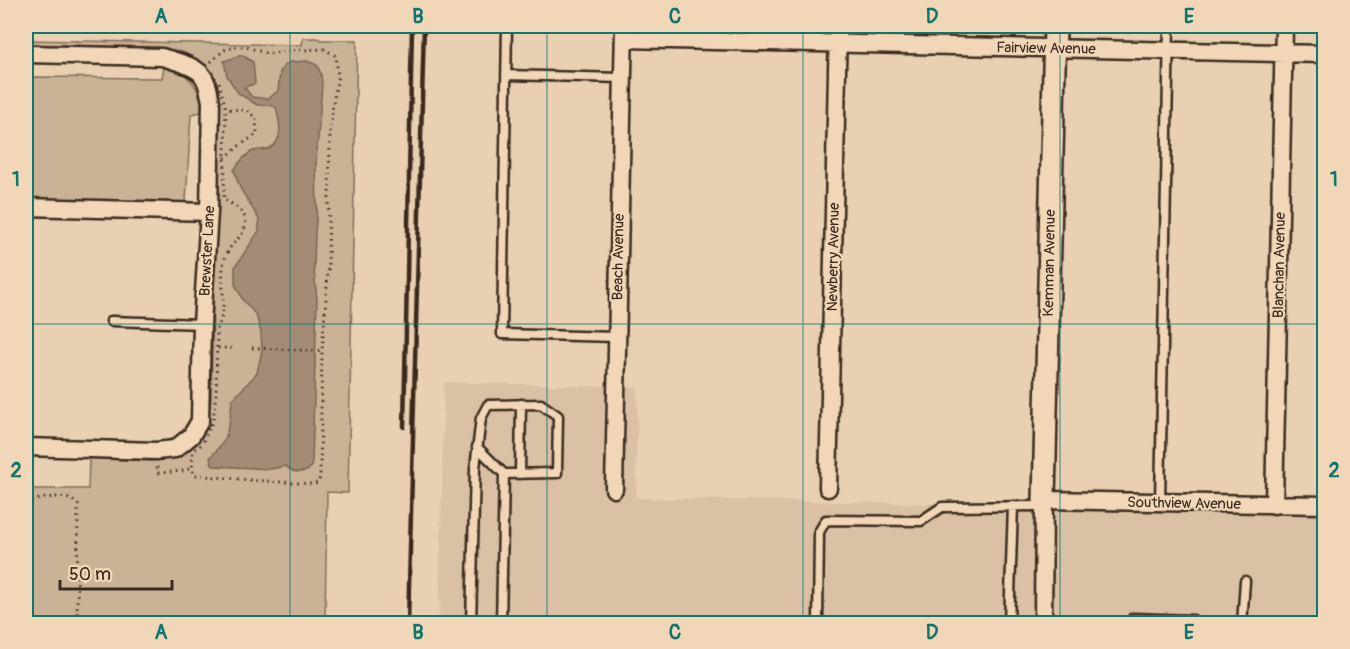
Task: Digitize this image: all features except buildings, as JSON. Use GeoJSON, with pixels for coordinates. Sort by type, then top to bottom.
{"type":"FeatureCollection","features":[{"type":"Feature","properties":{"kind":"street","name":"Newberry Avenue"},"geometry":{"type":"LineString","coordinates":[[828,488],[838,26]]}},
{"type":"Feature","properties":{"kind":"street","name":"Kemman Avenue"},"geometry":{"type":"LineString","coordinates":[[1044,503],[1055,26]]}},
{"type":"Feature","properties":{"kind":"street","name":"Blanchan Avenue"},"geometry":{"type":"LineString","coordinates":[[1274,505],[1284,26]]}},
{"type":"Feature","properties":{"kind":"street","name":"Fairview Avenue"},"geometry":{"type":"LineString","coordinates":[[624,32],[837,44],[1324,54]]}},
{"type":"Feature","properties":{"kind":"street","name":"Beach Avenue"},"geometry":{"type":"LineString","coordinates":[[614,489],[624,32]]}},
{"type":"Feature","properties":{"kind":"street","name":"Brewster Lane"},"geometry":{"type":"LineString","coordinates":[[26,54],[162,57],[181,63],[201,74],[208,87],[211,102],[200,422],[191,436],[175,449],[156,451],[26,447]]}},
{"type":"Feature","properties":{"kind":"street"},"geometry":{"type":"LineString","coordinates":[[26,207],[209,212]]}},
{"type":"Feature","properties":{"kind":"street","name":"Southview Avenue"},"geometry":{"type":"LineString","coordinates":[[1044,503],[1324,505]]}},
{"type":"Feature","properties":{"kind":"street"},"geometry":{"type":"LineString","coordinates":[[1043,624],[1044,503]]}},
{"type":"Feature","properties":{"kind":"lane"},"geometry":{"type":"LineString","coordinates":[[507,26],[502,334],[616,337]]}},
{"type":"Feature","properties":{"kind":"lane"},"geometry":{"type":"LineString","coordinates":[[1160,503],[1169,26]]}},
{"type":"Feature","properties":{"kind":"lane"},"geometry":{"type":"LineString","coordinates":[[506,75],[622,78]]}},
{"type":"Feature","properties":{"kind":"lane"},"geometry":{"type":"LineString","coordinates":[[111,321],[202,324]]}},
{"type":"Feature","properties":{"kind":"lane"},"geometry":{"type":"LineString","coordinates":[[520,474],[521,404]]}},
{"type":"Feature","properties":{"kind":"lane"},"geometry":{"type":"LineString","coordinates":[[471,624],[475,468],[477,447],[481,418],[488,405],[521,404],[541,404],[558,416],[557,473],[504,474],[477,447]]}},
{"type":"Feature","properties":{"kind":"lane"},"geometry":{"type":"LineString","coordinates":[[501,624],[504,474]]}},
{"type":"Feature","properties":{"kind":"lane"},"geometry":{"type":"LineString","coordinates":[[818,624],[819,532],[825,520],[921,521],[942,507],[1044,503]]}},
{"type":"Feature","properties":{"kind":"lane"},"geometry":{"type":"LineString","coordinates":[[1009,624],[1013,506]]}},
{"type":"Feature","properties":{"kind":"lane"},"geometry":{"type":"LineString","coordinates":[[1242,624],[1245,581]]}},
{"type":"Feature","properties":{"kind":"lane"},"geometry":{"type":"LineString","coordinates":[[1132,624],[1132,618],[1193,620],[1193,624]]}},
{"type":"Feature","properties":{"kind":"path"},"geometry":{"type":"LineString","coordinates":[[235,47],[247,47],[268,54],[324,49],[336,56],[338,76],[330,132],[328,271],[322,351],[322,435],[318,483],[194,475],[193,451],[202,444],[213,420],[216,393],[217,329],[221,320],[224,296],[222,266],[229,249],[244,229],[244,218],[238,208],[224,199],[225,158],[226,109],[219,82],[205,67],[224,50],[235,47]]}},
{"type":"Feature","properties":{"kind":"path"},"geometry":{"type":"LineString","coordinates":[[225,158],[257,134],[256,118],[246,110],[226,109]]}},
{"type":"Feature","properties":{"kind":"path"},"geometry":{"type":"LineString","coordinates":[[217,348],[236,348]]}},
{"type":"Feature","properties":{"kind":"path"},"geometry":{"type":"LineString","coordinates":[[252,348],[322,351]]}},
{"type":"Feature","properties":{"kind":"path"},"geometry":{"type":"LineString","coordinates":[[158,473],[192,468]]}},
{"type":"Feature","properties":{"kind":"path"},"geometry":{"type":"LineString","coordinates":[[26,502],[63,497],[71,499],[78,505],[77,624]]}},
{"type":"Feature","properties":{"kind":"shaded area"},"geometry":{"type":"Polygon","coordinates":[[[303,38],[357,40],[348,493],[327,492],[325,623],[26,623],[26,489],[88,489],[89,458],[151,461],[176,458],[188,451],[205,430],[211,401],[217,106],[200,65],[185,53],[172,50],[26,46],[26,40],[302,45],[303,38]]]}},
{"type":"Feature","properties":{"kind":"shaded area"},"geometry":{"type":"Polygon","coordinates":[[[242,55],[253,62],[255,84],[244,87],[252,97],[268,99],[278,91],[280,72],[290,62],[307,61],[317,65],[321,74],[316,164],[317,208],[314,270],[317,300],[312,462],[311,467],[304,472],[293,471],[286,466],[271,469],[213,466],[210,458],[225,440],[232,400],[257,373],[262,350],[261,332],[256,315],[243,300],[235,284],[235,267],[259,231],[259,219],[240,188],[234,170],[251,152],[268,149],[275,144],[280,129],[276,107],[257,105],[238,93],[227,76],[224,61],[242,55]]]}},
{"type":"Feature","properties":{"kind":"shaded area"},"geometry":{"type":"Polygon","coordinates":[[[164,67],[178,71],[189,78],[201,100],[201,112],[191,114],[186,202],[26,199],[26,77],[162,78],[164,67]]]}},
{"type":"Feature","properties":{"kind":"shaded area"},"geometry":{"type":"Polygon","coordinates":[[[444,382],[638,387],[636,498],[1324,511],[1324,623],[439,624],[444,382]]]}},
{"type":"Feature","properties":{"kind":"railway"},"geometry":{"type":"LineString","coordinates":[[404,427],[412,26]]}},
{"type":"Feature","properties":{"kind":"railway"},"geometry":{"type":"LineString","coordinates":[[408,624],[424,26]]}}]}
